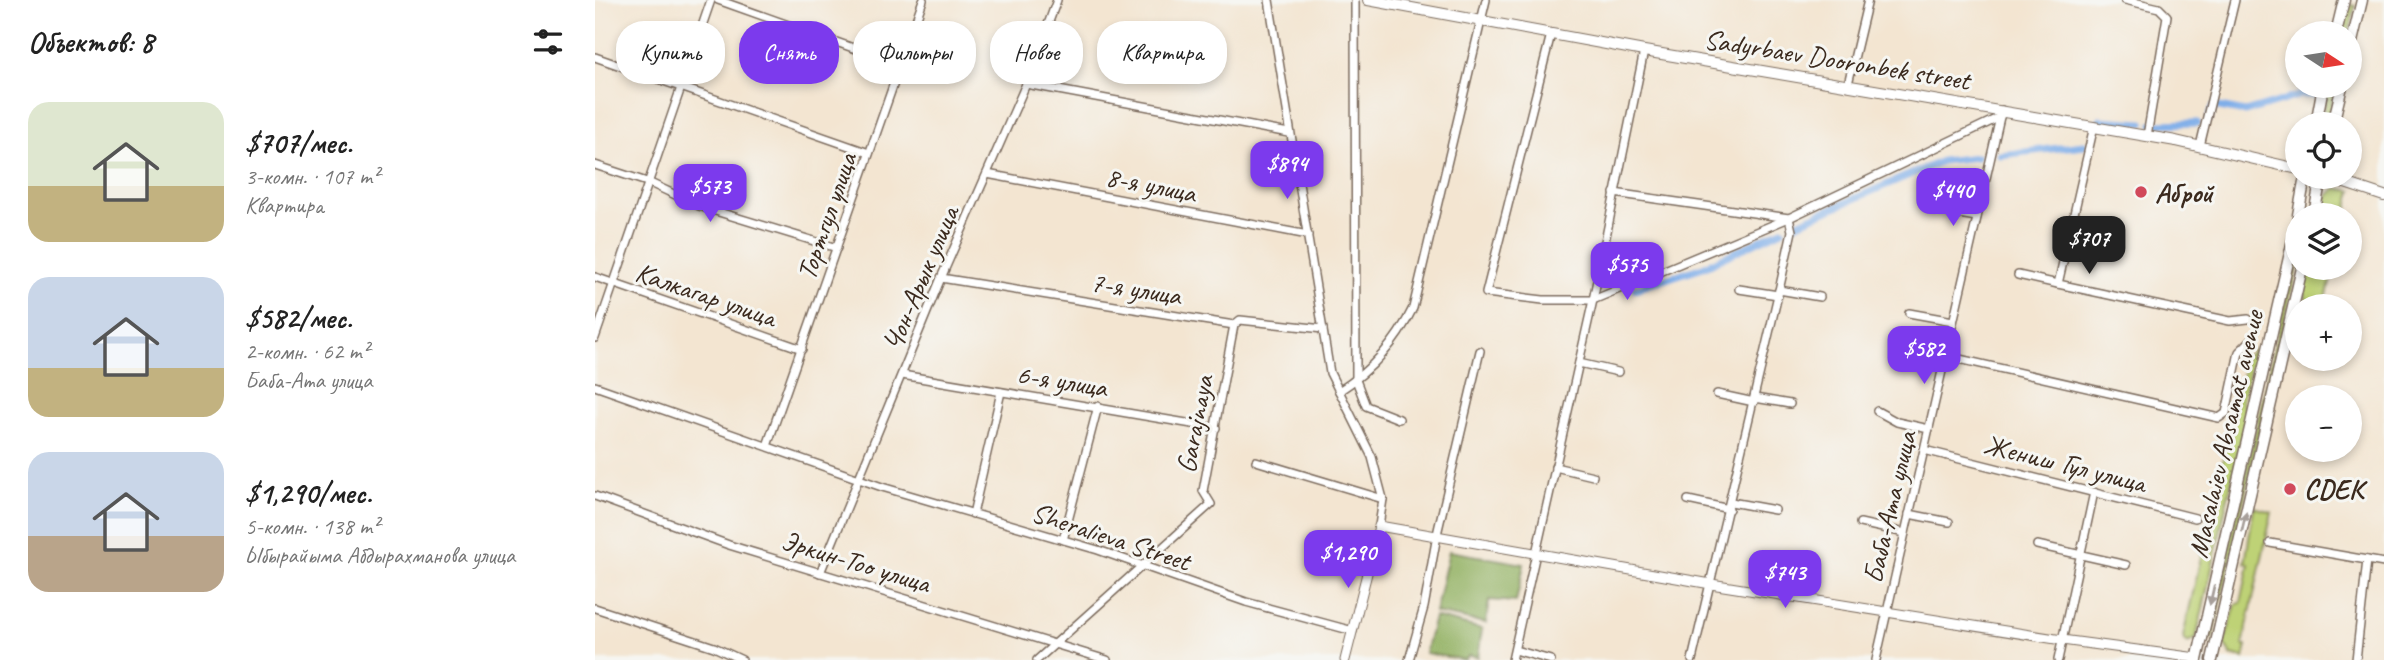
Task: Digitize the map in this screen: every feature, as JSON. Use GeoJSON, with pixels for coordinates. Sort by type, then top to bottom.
{"type":"FeatureCollection","features":[{"type":"Feature","properties":{"kind":"main road","name":"Sadyrbaev Dooronbek street"},"geometry":{"type":"LineString","coordinates":[[1368,0],[1644,51],[2147,136],[2285,166]]}},
{"type":"Feature","properties":{"kind":"main road"},"geometry":{"type":"LineString","coordinates":[[2339,21],[2344,0]]}},
{"type":"Feature","properties":{"kind":"main road"},"geometry":{"type":"LineString","coordinates":[[2357,21],[2362,0]]}},
{"type":"Feature","properties":{"kind":"main road"},"geometry":{"type":"LineString","coordinates":[[2362,189],[2384,196]]}},
{"type":"Feature","properties":{"kind":"main road","name":"Masalaiev Absamat avenue"},"geometry":{"type":"LineString","coordinates":[[2197,659],[2288,280]]}},
{"type":"Feature","properties":{"kind":"main road","name":"Masalaiev Absamat avenue"},"geometry":{"type":"LineString","coordinates":[[2212,660],[2299,280]]}},
{"type":"Feature","properties":{"kind":"main road"},"geometry":{"type":"LineString","coordinates":[[2197,659],[2212,660]]}},
{"type":"Feature","properties":{"kind":"street"},"geometry":{"type":"LineString","coordinates":[[595,338],[711,0]]}},
{"type":"Feature","properties":{"kind":"street"},"geometry":{"type":"LineString","coordinates":[[718,0],[853,48]]}},
{"type":"Feature","properties":{"kind":"street","name":"Тортгул улица"},"geometry":{"type":"LineString","coordinates":[[916,21],[923,0]]}},
{"type":"Feature","properties":{"kind":"street","name":"Чон-Арык улица"},"geometry":{"type":"LineString","coordinates":[[1050,21],[1057,0]]}},
{"type":"Feature","properties":{"kind":"street"},"geometry":{"type":"LineString","coordinates":[[1269,0],[1330,373],[1372,457],[1383,499],[1379,526],[1345,660]]}},
{"type":"Feature","properties":{"kind":"street"},"geometry":{"type":"LineString","coordinates":[[1355,0],[1356,380],[1366,406],[1399,419]]}},
{"type":"Feature","properties":{"kind":"street"},"geometry":{"type":"LineString","coordinates":[[1339,391],[1356,380],[1398,338],[1413,308],[1486,0]]}},
{"type":"Feature","properties":{"kind":"street"},"geometry":{"type":"LineString","coordinates":[[1847,84],[1868,0]]}},
{"type":"Feature","properties":{"kind":"street"},"geometry":{"type":"LineString","coordinates":[[2125,0],[2159,8],[2167,16],[2147,136]]}},
{"type":"Feature","properties":{"kind":"street"},"geometry":{"type":"LineString","coordinates":[[2159,8],[2164,0]]}},
{"type":"Feature","properties":{"kind":"street"},"geometry":{"type":"LineString","coordinates":[[2200,146],[2235,0]]}},
{"type":"Feature","properties":{"kind":"street"},"geometry":{"type":"LineString","coordinates":[[1551,34],[1486,293],[1543,300],[1593,300],[1789,218],[2001,113]]}},
{"type":"Feature","properties":{"kind":"street"},"geometry":{"type":"LineString","coordinates":[[1513,660],[1593,300],[1644,51]]}},
{"type":"Feature","properties":{"kind":"street"},"geometry":{"type":"LineString","coordinates":[[595,58],[869,153]]}},
{"type":"Feature","properties":{"kind":"street","name":"Тортгул улица"},"geometry":{"type":"LineString","coordinates":[[767,446],[894,84]]}},
{"type":"Feature","properties":{"kind":"street"},"geometry":{"type":"LineString","coordinates":[[1027,84],[1289,133]]}},
{"type":"Feature","properties":{"kind":"street","name":"Чон-Арык улица"},"geometry":{"type":"LineString","coordinates":[[820,573],[941,278],[1027,84]]}},
{"type":"Feature","properties":{"kind":"street","name":"Баба-Ата улица"},"geometry":{"type":"LineString","coordinates":[[1876,660],[2001,113]]}},
{"type":"Feature","properties":{"kind":"street"},"geometry":{"type":"LineString","coordinates":[[2058,284],[2094,127]]}},
{"type":"Feature","properties":{"kind":"street"},"geometry":{"type":"LineString","coordinates":[[595,165],[650,183],[699,206],[837,248]]}},
{"type":"Feature","properties":{"kind":"street","name":"8-я улица"},"geometry":{"type":"LineString","coordinates":[[987,174],[1308,235]]}},
{"type":"Feature","properties":{"kind":"street"},"geometry":{"type":"LineString","coordinates":[[1614,192],[1789,218]]}},
{"type":"Feature","properties":{"kind":"street"},"geometry":{"type":"LineString","coordinates":[[1934,210],[1977,217]]}},
{"type":"Feature","properties":{"kind":"street"},"geometry":{"type":"LineString","coordinates":[[1692,660],[1778,293],[1791,231],[1789,218]]}},
{"type":"Feature","properties":{"kind":"street"},"geometry":{"type":"LineString","coordinates":[[2018,275],[2230,321],[2248,319]]}},
{"type":"Feature","properties":{"kind":"street","name":"Калкагар улица"},"geometry":{"type":"LineString","coordinates":[[595,277],[802,349]]}},
{"type":"Feature","properties":{"kind":"street","name":"7-я улица"},"geometry":{"type":"LineString","coordinates":[[941,278],[1234,325],[1240,320],[1323,328]]}},
{"type":"Feature","properties":{"kind":"street"},"geometry":{"type":"LineString","coordinates":[[1738,289],[1820,297]]}},
{"type":"Feature","properties":{"kind":"street"},"geometry":{"type":"LineString","coordinates":[[1909,313],[1953,321]]}},
{"type":"Feature","properties":{"kind":"street","name":"Garajnaya"},"geometry":{"type":"LineString","coordinates":[[1037,660],[1211,504],[1203,491],[1234,325]]}},
{"type":"Feature","properties":{"kind":"street"},"geometry":{"type":"LineString","coordinates":[[1945,356],[2219,418],[2225,416],[2239,352],[2253,338]]}},
{"type":"Feature","properties":{"kind":"street"},"geometry":{"type":"LineString","coordinates":[[1409,660],[1422,618],[1480,351]]}},
{"type":"Feature","properties":{"kind":"street"},"geometry":{"type":"LineString","coordinates":[[1579,363],[1618,372]]}},
{"type":"Feature","properties":{"kind":"street","name":"6-я улица"},"geometry":{"type":"LineString","coordinates":[[902,375],[1216,428]]}},
{"type":"Feature","properties":{"kind":"street","name":"Sheralieva Street"},"geometry":{"type":"LineString","coordinates":[[595,386],[858,478],[1063,540],[1246,602],[1353,631]]}},
{"type":"Feature","properties":{"kind":"street"},"geometry":{"type":"LineString","coordinates":[[973,514],[1001,392]]}},
{"type":"Feature","properties":{"kind":"street"},"geometry":{"type":"LineString","coordinates":[[1717,394],[1790,404]]}},
{"type":"Feature","properties":{"kind":"street"},"geometry":{"type":"LineString","coordinates":[[1063,540],[1098,406]]}},
{"type":"Feature","properties":{"kind":"street"},"geometry":{"type":"LineString","coordinates":[[1877,411],[1898,422],[1929,429]]}},
{"type":"Feature","properties":{"kind":"street","name":"Жениш Гул улица"},"geometry":{"type":"LineString","coordinates":[[1924,450],[2195,518]]}},
{"type":"Feature","properties":{"kind":"street"},"geometry":{"type":"LineString","coordinates":[[1256,461],[1383,499]]}},
{"type":"Feature","properties":{"kind":"street"},"geometry":{"type":"LineString","coordinates":[[1555,467],[1593,476]]}},
{"type":"Feature","properties":{"kind":"street"},"geometry":{"type":"LineString","coordinates":[[2058,660],[2094,492]]}},
{"type":"Feature","properties":{"kind":"street","name":"Эркин-Тоо улица"},"geometry":{"type":"LineString","coordinates":[[595,496],[729,545],[1034,635],[1055,645],[1107,660]]}},
{"type":"Feature","properties":{"kind":"street"},"geometry":{"type":"LineString","coordinates":[[1688,500],[1775,510]]}},
{"type":"Feature","properties":{"kind":"street"},"geometry":{"type":"LineString","coordinates":[[1909,514],[1949,523]]}},
{"type":"Feature","properties":{"kind":"street"},"geometry":{"type":"LineString","coordinates":[[1860,523],[1905,533]]}},
{"type":"Feature","properties":{"kind":"street"},"geometry":{"type":"LineString","coordinates":[[1379,526],[1438,539],[1711,584],[2197,659]]}},
{"type":"Feature","properties":{"kind":"street"},"geometry":{"type":"LineString","coordinates":[[2270,543],[2384,563]]}},
{"type":"Feature","properties":{"kind":"street"},"geometry":{"type":"LineString","coordinates":[[2037,545],[2126,565]]}},
{"type":"Feature","properties":{"kind":"street"},"geometry":{"type":"LineString","coordinates":[[2356,660],[2367,560]]}},
{"type":"Feature","properties":{"kind":"street"},"geometry":{"type":"LineString","coordinates":[[595,608],[714,647],[742,660]]}},
{"type":"Feature","properties":{"kind":"street"},"geometry":{"type":"LineString","coordinates":[[1515,650],[1551,660]]}},
{"type":"Feature","properties":{"kind":"green space"},"geometry":{"type":"Polygon","coordinates":[[[2348,4],[2355,6],[2352,21],[2344,21],[2348,4]]]}},
{"type":"Feature","properties":{"kind":"green space"},"geometry":{"type":"Polygon","coordinates":[[[2326,98],[2333,98],[2330,112],[2324,112],[2326,98]]]}},
{"type":"Feature","properties":{"kind":"green space"},"geometry":{"type":"Polygon","coordinates":[[[2335,189],[2352,191],[2349,203],[2326,203],[2327,197],[2335,189]]]}},
{"type":"Feature","properties":{"kind":"green space"},"geometry":{"type":"Polygon","coordinates":[[[2290,280],[2294,280],[2291,294],[2286,294],[2290,280]]]}},
{"type":"Feature","properties":{"kind":"green space"},"geometry":{"type":"Polygon","coordinates":[[[2306,280],[2331,280],[2327,294],[2305,294],[2306,280]]]}},
{"type":"Feature","properties":{"kind":"green space"},"geometry":{"type":"Polygon","coordinates":[[[2285,300],[2285,319],[2212,639],[2208,638],[2285,300]]]}},
{"type":"Feature","properties":{"kind":"green space"},"geometry":{"type":"Polygon","coordinates":[[[2254,349],[2255,364],[2251,364],[2242,401],[2247,413],[2196,639],[2187,643],[2183,637],[2246,357],[2254,349]]]}},
{"type":"Feature","properties":{"kind":"green space"},"geometry":{"type":"Polygon","coordinates":[[[2254,507],[2272,512],[2243,645],[2247,646],[2244,658],[2231,655],[2224,644],[2236,604],[2241,603],[2249,564],[2245,563],[2254,507]]]}},
{"type":"Feature","properties":{"kind":"green space"},"geometry":{"type":"Polygon","coordinates":[[[1449,551],[1524,564],[1516,602],[1489,600],[1486,623],[1435,613],[1449,551]]]}},
{"type":"Feature","properties":{"kind":"green space"},"geometry":{"type":"Polygon","coordinates":[[[1434,617],[1482,629],[1478,657],[1469,655],[1465,660],[1425,653],[1434,617]]]}},
{"type":"Feature","properties":{"kind":"waterway"},"geometry":{"type":"LineString","coordinates":[[2209,119],[2214,106],[2245,112],[2291,98]]}},
{"type":"Feature","properties":{"kind":"waterway"},"geometry":{"type":"LineString","coordinates":[[2100,120],[2143,123]]}},
{"type":"Feature","properties":{"kind":"waterway"},"geometry":{"type":"LineString","coordinates":[[2153,124],[2197,123]]}},
{"type":"Feature","properties":{"kind":"waterway"},"geometry":{"type":"LineString","coordinates":[[2000,155],[2084,145]]}},
{"type":"Feature","properties":{"kind":"waterway"},"geometry":{"type":"LineString","coordinates":[[1793,225],[1942,161],[1977,157]]}},
{"type":"Feature","properties":{"kind":"waterway"},"geometry":{"type":"LineString","coordinates":[[1635,289],[1703,267],[1782,230]]}},
{"type":"Feature","properties":{"kind":"place","name":"Аброй"},"geometry":{"type":"Point","coordinates":[2141,192]}},
{"type":"Feature","properties":{"kind":"place","name":"CDEK"},"geometry":{"type":"Point","coordinates":[2290,489]}}]}
